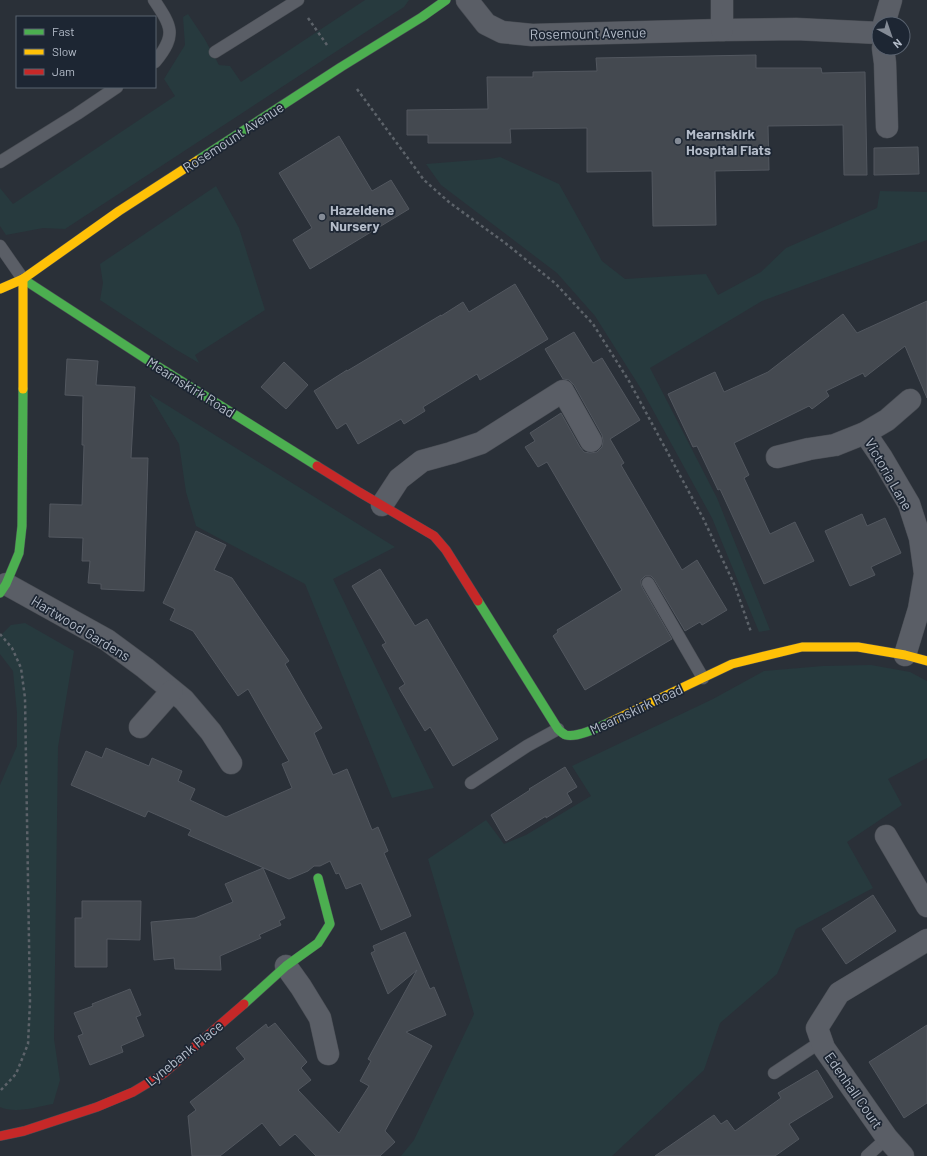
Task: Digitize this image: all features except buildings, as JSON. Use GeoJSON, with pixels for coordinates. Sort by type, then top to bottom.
{"type":"FeatureCollection","features":[{"type":"Feature","properties":{"kind":"street","name":"Rosemount Avenue"},"geometry":{"type":"LineString","coordinates":[[23,279],[119,211],[422,17],[446,0]]}},
{"type":"Feature","properties":{"kind":"street","name":"Rosemount Avenue"},"geometry":{"type":"LineString","coordinates":[[467,0],[486,24],[502,32],[532,35],[796,29],[871,33]]}},
{"type":"Feature","properties":{"kind":"street"},"geometry":{"type":"LineString","coordinates":[[722,0],[722,30]]}},
{"type":"Feature","properties":{"kind":"street"},"geometry":{"type":"LineString","coordinates":[[886,16],[890,0]]}},
{"type":"Feature","properties":{"kind":"street"},"geometry":{"type":"LineString","coordinates":[[884,56],[886,127]]}},
{"type":"Feature","properties":{"kind":"street"},"geometry":{"type":"LineString","coordinates":[[0,289],[23,279],[22,526],[19,553],[3,589]]}},
{"type":"Feature","properties":{"kind":"street","name":"Mearnskirk Road"},"geometry":{"type":"LineString","coordinates":[[23,279],[146,359],[434,536],[446,550],[558,729],[566,735],[576,735],[598,728],[732,664],[802,647],[858,647],[905,655],[927,661]]}},
{"type":"Feature","properties":{"kind":"street"},"geometry":{"type":"LineString","coordinates":[[382,505],[399,479],[422,461],[481,443],[563,391],[592,441]]}},
{"type":"Feature","properties":{"kind":"street","name":"Victoria Lane"},"geometry":{"type":"LineString","coordinates":[[777,457],[809,448],[835,445],[865,433],[887,420],[910,400]]}},
{"type":"Feature","properties":{"kind":"street","name":"Victoria Lane"},"geometry":{"type":"LineString","coordinates":[[865,433],[882,458],[909,504],[920,538],[925,574],[919,608],[905,655]]}},
{"type":"Feature","properties":{"kind":"street","name":"Hartwood Gardens"},"geometry":{"type":"LineString","coordinates":[[3,589],[107,640],[145,668],[184,700],[211,732],[231,763]]}},
{"type":"Feature","properties":{"kind":"street"},"geometry":{"type":"LineString","coordinates":[[140,727],[172,691]]}},
{"type":"Feature","properties":{"kind":"street"},"geometry":{"type":"LineString","coordinates":[[886,836],[927,906]]}},
{"type":"Feature","properties":{"kind":"street","name":"Lynebank Place"},"geometry":{"type":"LineString","coordinates":[[0,1136],[24,1131],[97,1107],[133,1092],[163,1074],[286,966],[318,943],[330,924],[318,878]]}},
{"type":"Feature","properties":{"kind":"street","name":"Edenhall Court"},"geometry":{"type":"LineString","coordinates":[[903,1156],[887,1138],[824,1048],[817,1028],[840,992],[927,940]]}},
{"type":"Feature","properties":{"kind":"street"},"geometry":{"type":"LineString","coordinates":[[286,966],[320,1018],[328,1054]]}},
{"type":"Feature","properties":{"kind":"lane"},"geometry":{"type":"LineString","coordinates":[[154,0],[165,17],[171,33],[167,47],[156,61]]}},
{"type":"Feature","properties":{"kind":"lane"},"geometry":{"type":"LineString","coordinates":[[215,52],[297,0]]}},
{"type":"Feature","properties":{"kind":"lane"},"geometry":{"type":"LineString","coordinates":[[0,162],[116,88]]}},
{"type":"Feature","properties":{"kind":"lane"},"geometry":{"type":"LineString","coordinates":[[0,246],[23,279]]}},
{"type":"Feature","properties":{"kind":"lane"},"geometry":{"type":"LineString","coordinates":[[648,583],[703,678]]}},
{"type":"Feature","properties":{"kind":"lane"},"geometry":{"type":"LineString","coordinates":[[471,783],[527,746],[558,729]]}},
{"type":"Feature","properties":{"kind":"lane","name":"Edenhall Court"},"geometry":{"type":"LineString","coordinates":[[774,1073],[822,1041]]}},
{"type":"Feature","properties":{"kind":"lane","name":"Edenhall Court"},"geometry":{"type":"LineString","coordinates":[[867,1156],[887,1138]]}},
{"type":"Feature","properties":{"kind":"path"},"geometry":{"type":"LineString","coordinates":[[297,0],[342,67],[424,180],[450,203],[504,242],[556,284],[593,324],[629,381],[703,518],[735,586],[760,657]]}},
{"type":"Feature","properties":{"kind":"path"},"geometry":{"type":"LineString","coordinates":[[0,634],[12,648],[21,668],[25,698],[30,1002],[28,1044],[16,1074],[0,1091]]}},
{"type":"Feature","properties":{"kind":"green space"},"geometry":{"type":"Polygon","coordinates":[[[365,0],[409,0],[404,7],[65,229],[43,228],[6,235],[0,226],[0,188],[13,204],[175,96],[164,79],[185,45],[183,17],[188,14],[204,38],[219,65],[230,66],[241,82],[365,0]]]}},
{"type":"Feature","properties":{"kind":"green space"},"geometry":{"type":"Polygon","coordinates":[[[500,157],[559,184],[602,261],[625,279],[706,274],[718,295],[761,272],[786,248],[877,208],[880,191],[927,192],[927,240],[762,301],[650,368],[717,498],[770,630],[759,632],[712,518],[643,392],[595,316],[557,273],[441,185],[426,164],[500,157]]]}},
{"type":"Feature","properties":{"kind":"green space"},"geometry":{"type":"Polygon","coordinates":[[[216,186],[239,228],[265,310],[195,355],[199,363],[100,300],[103,283],[100,264],[216,186]]]}},
{"type":"Feature","properties":{"kind":"green space"},"geometry":{"type":"Polygon","coordinates":[[[149,394],[395,547],[333,579],[434,788],[392,798],[305,584],[196,526],[186,492],[179,444],[149,394]]]}},
{"type":"Feature","properties":{"kind":"green space"},"geometry":{"type":"Polygon","coordinates":[[[25,623],[74,651],[58,747],[54,1039],[60,1080],[53,1104],[13,1110],[0,1107],[0,785],[17,746],[17,713],[13,671],[0,654],[0,636],[11,625],[25,623]]]}},
{"type":"Feature","properties":{"kind":"green space"},"geometry":{"type":"Polygon","coordinates":[[[871,665],[910,672],[927,681],[927,758],[888,779],[902,805],[847,842],[873,888],[796,929],[777,974],[720,1023],[704,1070],[612,1156],[401,1156],[414,1140],[474,1014],[428,859],[486,820],[504,844],[526,835],[591,796],[572,766],[713,699],[764,671],[823,666],[871,665]]]}},
{"type":"Feature","properties":{"kind":"traffic: fast"},"geometry":{"type":"LineString","coordinates":[[198,160],[341,67],[422,17],[446,0]]}},
{"type":"Feature","properties":{"kind":"traffic: fast"},"geometry":{"type":"LineString","coordinates":[[23,279],[146,359],[317,466]]}},
{"type":"Feature","properties":{"kind":"traffic: fast"},"geometry":{"type":"LineString","coordinates":[[0,593],[6,584],[19,553],[22,526],[23,389]]}},
{"type":"Feature","properties":{"kind":"traffic: fast"},"geometry":{"type":"LineString","coordinates":[[478,601],[561,732],[570,736],[576,735],[588,732],[610,722]]}},
{"type":"Feature","properties":{"kind":"traffic: fast"},"geometry":{"type":"LineString","coordinates":[[244,1004],[286,966],[318,943],[330,924],[318,878]]}},
{"type":"Feature","properties":{"kind":"traffic: slow"},"geometry":{"type":"LineString","coordinates":[[0,289],[23,279],[119,211],[198,160]]}},
{"type":"Feature","properties":{"kind":"traffic: slow"},"geometry":{"type":"LineString","coordinates":[[23,279],[23,389]]}},
{"type":"Feature","properties":{"kind":"traffic: slow"},"geometry":{"type":"LineString","coordinates":[[610,722],[732,664],[802,647],[858,647],[905,655],[927,661]]}},
{"type":"Feature","properties":{"kind":"traffic: jam"},"geometry":{"type":"LineString","coordinates":[[317,466],[434,536],[446,550],[478,601]]}},
{"type":"Feature","properties":{"kind":"traffic: jam"},"geometry":{"type":"LineString","coordinates":[[0,1136],[24,1131],[97,1107],[133,1092],[163,1074],[244,1004]]}},
{"type":"Feature","properties":{"kind":"place","name":"Mearnskirk Hospital Flats"},"geometry":{"type":"Point","coordinates":[678,141]}},
{"type":"Feature","properties":{"kind":"place","name":"Hazeldene Nursery"},"geometry":{"type":"Point","coordinates":[322,217]}}]}
